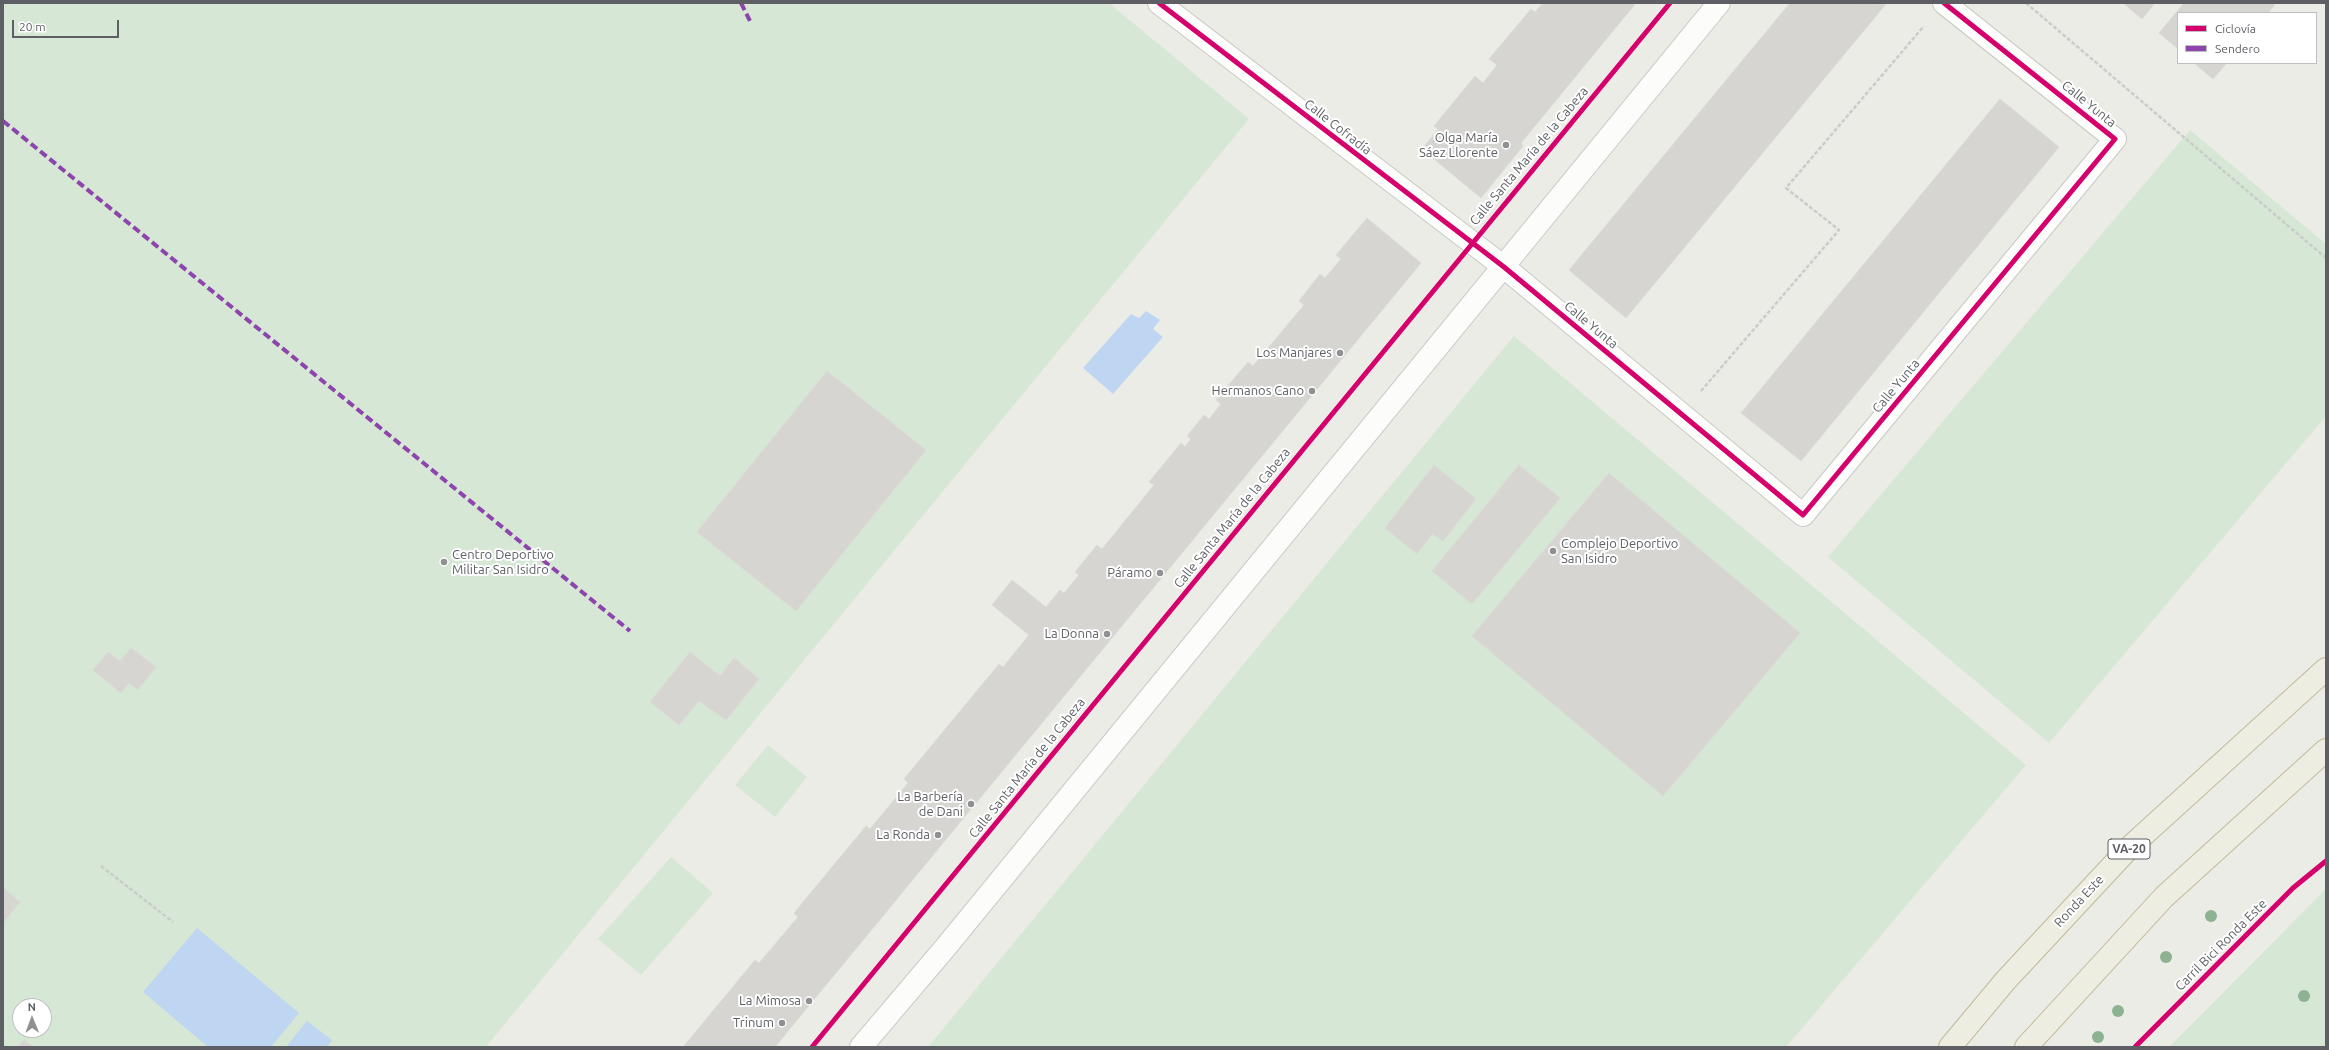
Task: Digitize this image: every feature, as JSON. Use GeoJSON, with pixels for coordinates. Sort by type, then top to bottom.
{"type":"FeatureCollection","features":[{"type":"Feature","properties":{"kind":"highway","name":"Ronda Este"},"geometry":{"type":"LineString","coordinates":[[1950,1047],[2006,980],[2129,848],[2326,670]]}},
{"type":"Feature","properties":{"kind":"highway"},"geometry":{"type":"LineString","coordinates":[[2026,1047],[2164,897],[2326,750]]}},
{"type":"Feature","properties":{"kind":"street","name":"Calle Cofradía"},"geometry":{"type":"LineString","coordinates":[[1159,3],[1504,267]]}},
{"type":"Feature","properties":{"kind":"street"},"geometry":{"type":"LineString","coordinates":[[861,1047],[945,948],[1719,3]]}},
{"type":"Feature","properties":{"kind":"street","name":"Calle Yunta"},"geometry":{"type":"LineString","coordinates":[[1504,267],[1803,516],[2115,139],[1944,3]]}},
{"type":"Feature","properties":{"kind":"path"},"geometry":{"type":"LineString","coordinates":[[2026,3],[2326,258]]}},
{"type":"Feature","properties":{"kind":"path"},"geometry":{"type":"LineString","coordinates":[[1681,414],[1839,230],[1786,188],[1928,21]]}},
{"type":"Feature","properties":{"kind":"path"},"geometry":{"type":"LineString","coordinates":[[101,866],[173,922]]}},
{"type":"Feature","properties":{"kind":"green space","name":"Centro Deportivo Militar San Isidro"},"geometry":{"type":"Polygon","coordinates":[[[3,3],[1109,3],[1249,119],[486,1047],[3,1047],[3,3]]]}},
{"type":"Feature","properties":{"kind":"green space"},"geometry":{"type":"Polygon","coordinates":[[[2190,130],[2326,244],[2326,416],[2049,743],[1828,557],[2190,130]]]}},
{"type":"Feature","properties":{"kind":"green space","name":"Complejo Deportivo San Isidro"},"geometry":{"type":"Polygon","coordinates":[[[1514,336],[2026,765],[1786,1047],[928,1047],[1514,336]]]}},
{"type":"Feature","properties":{"kind":"green space"},"geometry":{"type":"Polygon","coordinates":[[[768,745],[807,777],[775,817],[735,785],[768,745]]]}},
{"type":"Feature","properties":{"kind":"green space"},"geometry":{"type":"Polygon","coordinates":[[[671,857],[713,893],[641,975],[598,939],[671,857]]]}},
{"type":"Feature","properties":{"kind":"green space"},"geometry":{"type":"Polygon","coordinates":[[[2326,889],[2326,1047],[2169,1047],[2324,891],[2326,889]]]}},
{"type":"Feature","properties":{"kind":"water"},"geometry":{"type":"Polygon","coordinates":[[[1146,311],[1160,320],[1153,329],[1163,337],[1113,394],[1083,368],[1131,314],[1139,318],[1146,311]]]}},
{"type":"Feature","properties":{"kind":"water"},"geometry":{"type":"Polygon","coordinates":[[[197,928],[299,1013],[271,1047],[208,1047],[143,992],[197,928]]]}},
{"type":"Feature","properties":{"kind":"water"},"geometry":{"type":"Polygon","coordinates":[[[307,1021],[332,1040],[327,1047],[286,1047],[307,1021]]]}},
{"type":"Feature","properties":{"kind":"building"},"geometry":{"type":"Polygon","coordinates":[[[1543,3],[1636,3],[1521,143],[1523,146],[1481,198],[1422,149],[1438,129],[1434,126],[1475,76],[1483,83],[1497,65],[1489,59],[1531,9],[1535,12],[1543,3]]]}},
{"type":"Feature","properties":{"kind":"building"},"geometry":{"type":"Polygon","coordinates":[[[1790,3],[1886,4],[1626,318],[1569,270],[1790,3]]]}},
{"type":"Feature","properties":{"kind":"building"},"geometry":{"type":"Polygon","coordinates":[[[2123,3],[2155,3],[2142,19],[2123,3]]]}},
{"type":"Feature","properties":{"kind":"building"},"geometry":{"type":"Polygon","coordinates":[[[2184,3],[2276,3],[2269,12],[2177,12],[2177,48],[2159,33],[2184,3]]]}},
{"type":"Feature","properties":{"kind":"building"},"geometry":{"type":"Polygon","coordinates":[[[2195,64],[2226,64],[2213,79],[2195,64]]]}},
{"type":"Feature","properties":{"kind":"building"},"geometry":{"type":"Polygon","coordinates":[[[2000,99],[2059,147],[1801,461],[1741,413],[2000,99]]]}},
{"type":"Feature","properties":{"kind":"building"},"geometry":{"type":"Polygon","coordinates":[[[1367,218],[1421,263],[775,1047],[683,1047],[755,960],[759,963],[798,917],[794,913],[866,826],[870,829],[908,783],[904,779],[999,664],[1003,667],[1029,635],[992,605],[1012,580],[1046,607],[1060,590],[1064,593],[1079,575],[1075,572],[1097,545],[1102,549],[1154,485],[1149,482],[1181,443],[1185,447],[1191,439],[1187,436],[1204,415],[1209,419],[1221,404],[1216,400],[1248,362],[1253,366],[1304,305],[1299,301],[1320,274],[1325,278],[1341,259],[1336,255],[1367,218]]]}},
{"type":"Feature","properties":{"kind":"building"},"geometry":{"type":"Polygon","coordinates":[[[827,371],[926,450],[796,611],[697,532],[827,371]]]}},
{"type":"Feature","properties":{"kind":"building"},"geometry":{"type":"Polygon","coordinates":[[[1434,465],[1476,499],[1443,541],[1432,534],[1417,554],[1385,528],[1434,465]]]}},
{"type":"Feature","properties":{"kind":"building"},"geometry":{"type":"Polygon","coordinates":[[[1519,465],[1560,498],[1472,604],[1432,571],[1519,465]]]}},
{"type":"Feature","properties":{"kind":"building"},"geometry":{"type":"Polygon","coordinates":[[[1609,473],[1800,633],[1663,796],[1472,636],[1609,473]]]}},
{"type":"Feature","properties":{"kind":"building"},"geometry":{"type":"Polygon","coordinates":[[[131,648],[156,667],[138,690],[129,683],[121,693],[93,670],[108,652],[120,661],[131,648]]]}},
{"type":"Feature","properties":{"kind":"building"},"geometry":{"type":"Polygon","coordinates":[[[690,652],[720,676],[734,658],[759,679],[726,720],[699,701],[679,725],[650,702],[690,652]]]}},
{"type":"Feature","properties":{"kind":"building"},"geometry":{"type":"Polygon","coordinates":[[[3,888],[20,902],[3,923],[3,888]]]}},
{"type":"Feature","properties":{"kind":"building"},"geometry":{"type":"Polygon","coordinates":[[[24,1040],[33,1047],[18,1047],[24,1040]]]}},
{"type":"Feature","properties":{"kind":"marked path"},"geometry":{"type":"LineString","coordinates":[[741,3],[751,23]]}},
{"type":"Feature","properties":{"kind":"marked path"},"geometry":{"type":"LineString","coordinates":[[3,121],[630,631]]}},
{"type":"Feature","properties":{"kind":"cycle path"},"geometry":{"type":"LineString","coordinates":[[1159,3],[1504,267],[1803,515],[2115,139],[1944,3]]}},
{"type":"Feature","properties":{"kind":"cycle path","name":"Calle Santa María de la Cabeza"},"geometry":{"type":"LineString","coordinates":[[812,1047],[1670,3]]}},
{"type":"Feature","properties":{"kind":"cycle path","name":"Carril Bici Ronda Este"},"geometry":{"type":"LineString","coordinates":[[2135,1047],[2293,888],[2326,861]]}},
{"type":"Feature","properties":{"kind":"place","name":"Olga María Sáez Llorente"},"geometry":{"type":"Point","coordinates":[1506,145]}},
{"type":"Feature","properties":{"kind":"place","name":"Los Manjares"},"geometry":{"type":"Point","coordinates":[1340,353]}},
{"type":"Feature","properties":{"kind":"place","name":"Hermanos Cano"},"geometry":{"type":"Point","coordinates":[1312,391]}},
{"type":"Feature","properties":{"kind":"place","name":"Complejo Deportivo San Isidro"},"geometry":{"type":"Point","coordinates":[1553,551]}},
{"type":"Feature","properties":{"kind":"place","name":"Centro Deportivo Militar San Isidro"},"geometry":{"type":"Point","coordinates":[444,562]}},
{"type":"Feature","properties":{"kind":"place","name":"Páramo"},"geometry":{"type":"Point","coordinates":[1160,573]}},
{"type":"Feature","properties":{"kind":"place","name":"La Donna"},"geometry":{"type":"Point","coordinates":[1107,634]}},
{"type":"Feature","properties":{"kind":"place","name":"La Barbería de Dani"},"geometry":{"type":"Point","coordinates":[971,804]}},
{"type":"Feature","properties":{"kind":"place","name":"La Ronda"},"geometry":{"type":"Point","coordinates":[938,835]}},
{"type":"Feature","properties":{"kind":"place","name":"La Mimosa"},"geometry":{"type":"Point","coordinates":[809,1001]}},
{"type":"Feature","properties":{"kind":"place","name":"Trinum"},"geometry":{"type":"Point","coordinates":[782,1023]}}]}
